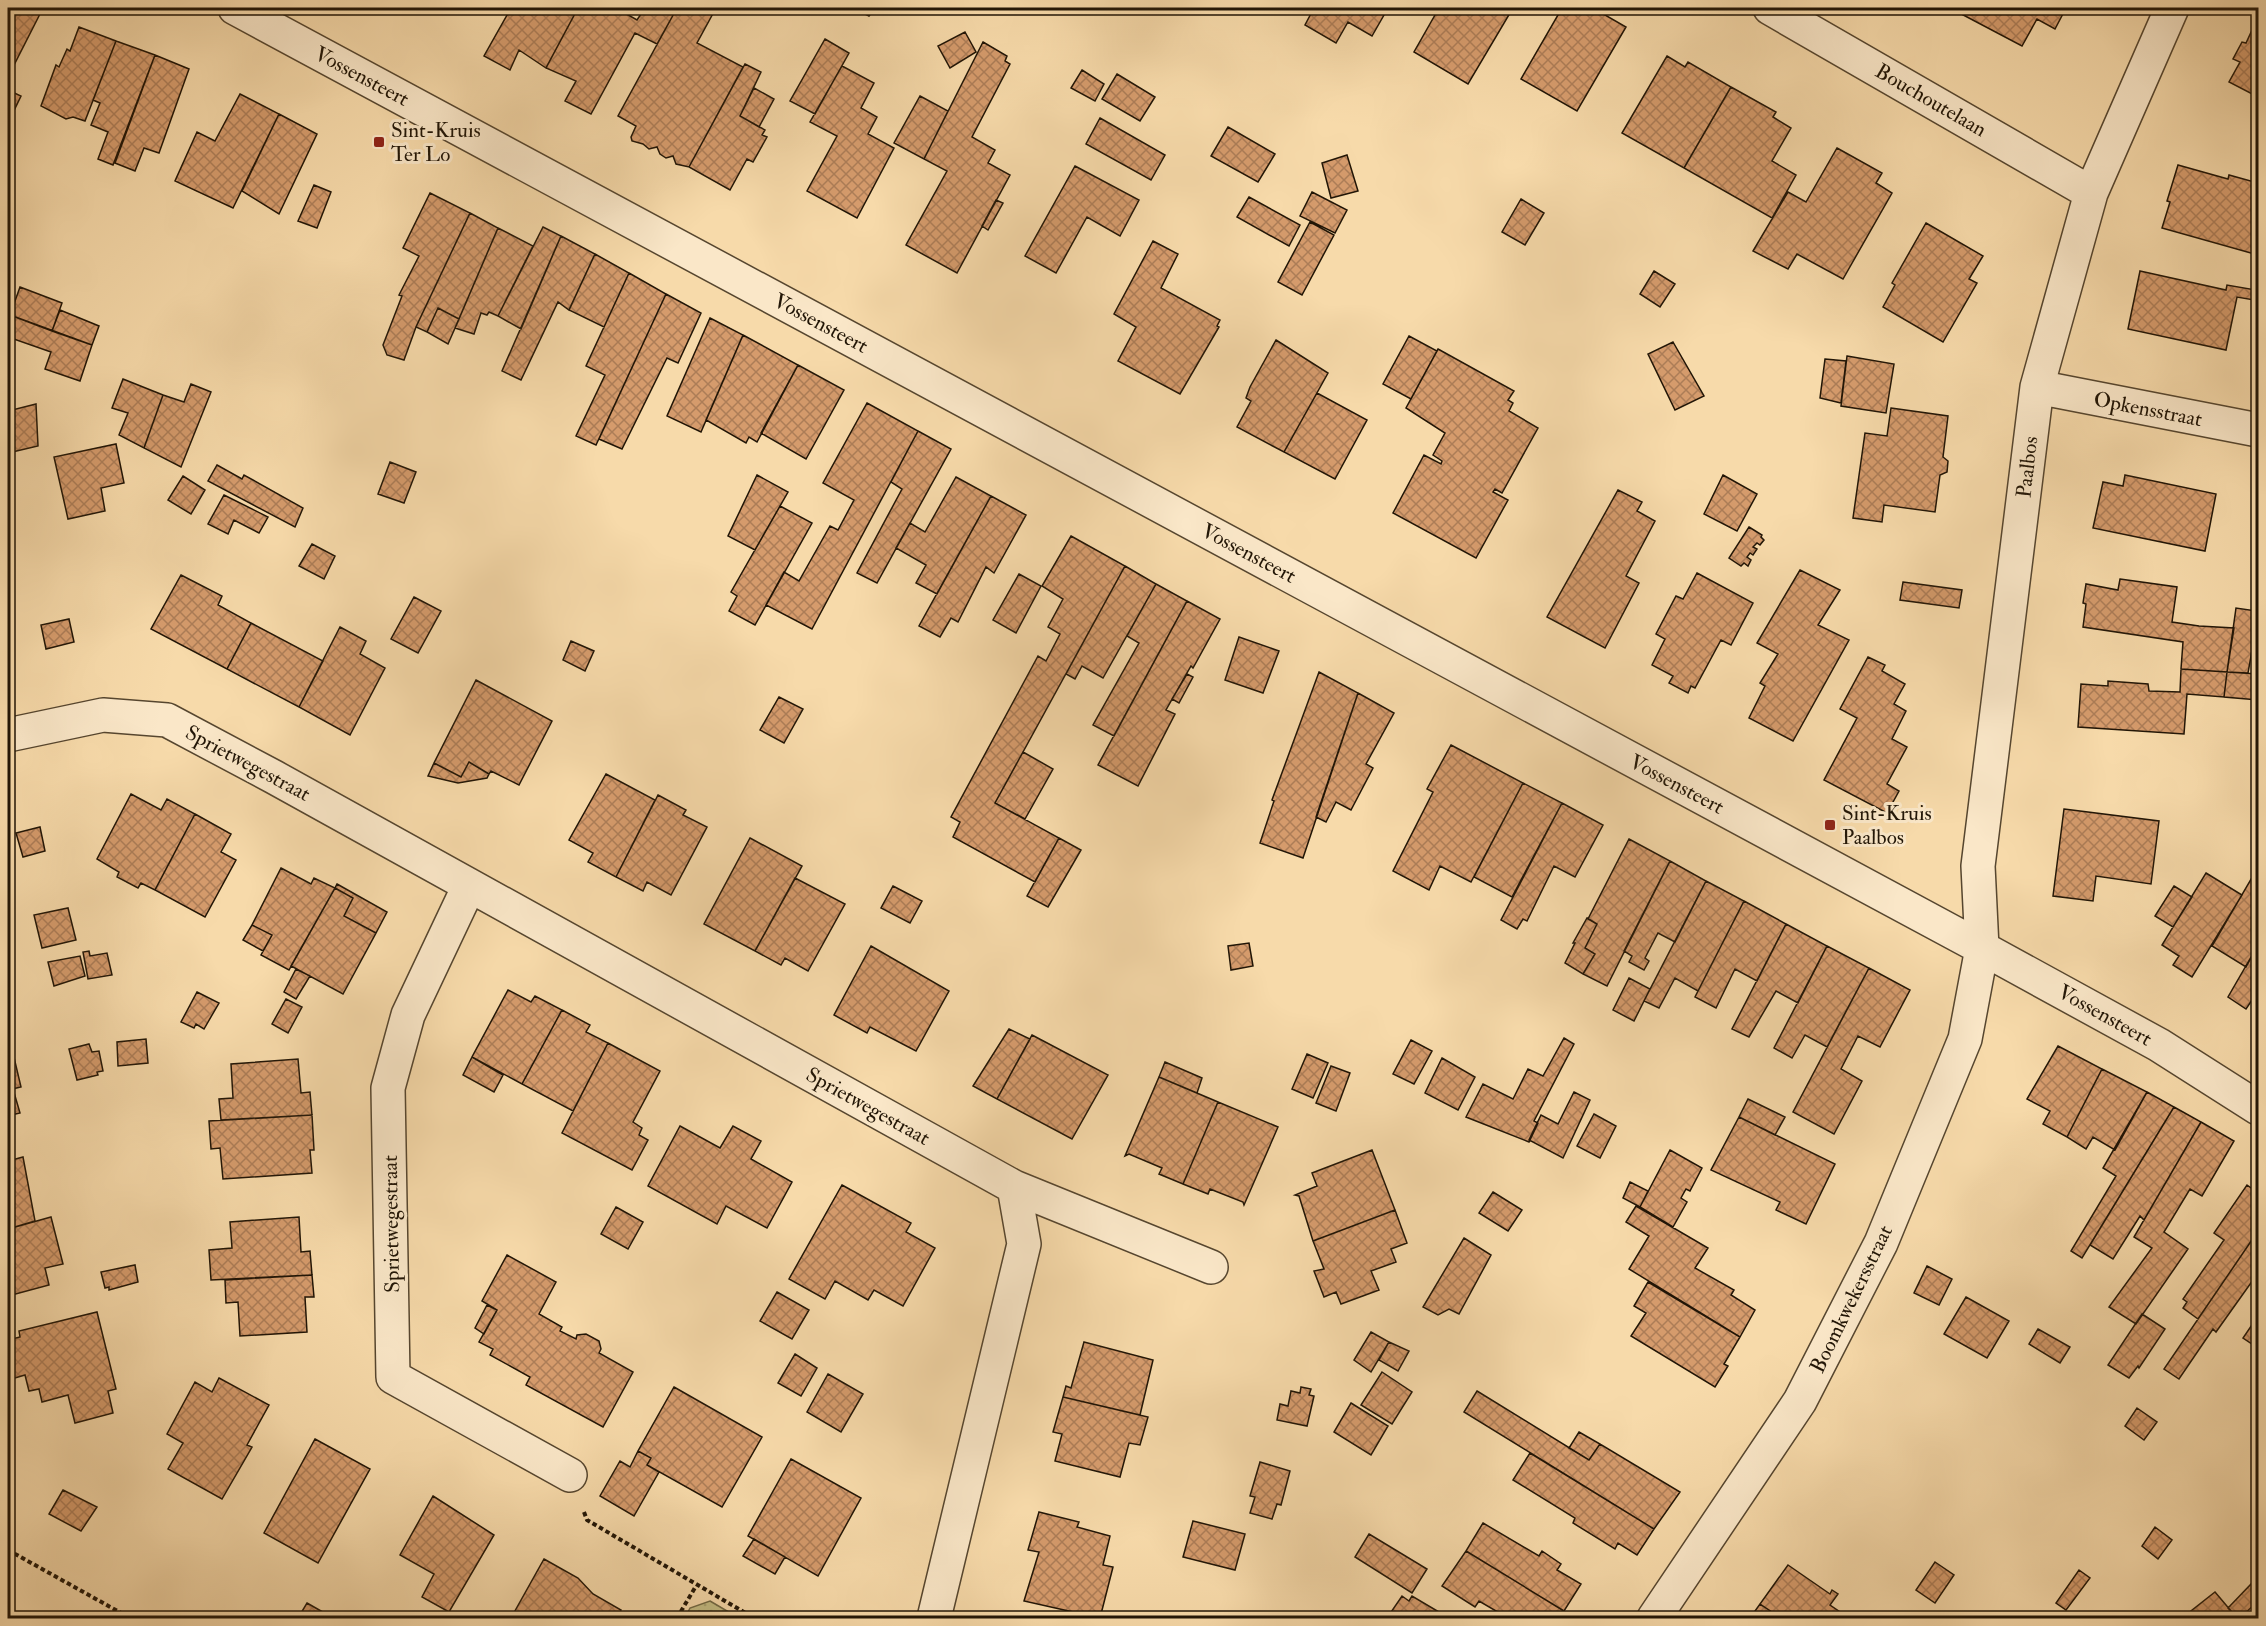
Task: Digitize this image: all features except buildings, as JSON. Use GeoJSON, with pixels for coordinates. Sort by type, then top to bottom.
{"type":"FeatureCollection","features":[{"type":"Feature","properties":{"kind":"street","name":"Vossensteert"},"geometry":{"type":"LineString","coordinates":[[235,8],[1983,948],[2160,1045],[2259,1108]]}},
{"type":"Feature","properties":{"kind":"street","name":"Bouchoutelaan"},"geometry":{"type":"LineString","coordinates":[[1770,8],[2091,193]]}},
{"type":"Feature","properties":{"kind":"street","name":"Paalbos"},"geometry":{"type":"LineString","coordinates":[[1983,948],[1978,866],[2037,387],[2091,193],[2172,8]]}},
{"type":"Feature","properties":{"kind":"street","name":"Opkensstraat"},"geometry":{"type":"LineString","coordinates":[[2037,387],[2259,430]]}},
{"type":"Feature","properties":{"kind":"street","name":"Sprietwegestraat"},"geometry":{"type":"LineString","coordinates":[[8,735],[103,715],[167,720],[284,782],[1014,1186],[1211,1267]]}},
{"type":"Feature","properties":{"kind":"street","name":"Sprietwegestraat"},"geometry":{"type":"LineString","coordinates":[[469,886],[408,1015],[388,1088],[393,1377],[570,1475]]}},
{"type":"Feature","properties":{"kind":"street","name":"Boomkwekersstraat"},"geometry":{"type":"LineString","coordinates":[[1654,1618],[1800,1401],[1881,1243],[1965,1039],[1983,948]]}},
{"type":"Feature","properties":{"kind":"street"},"geometry":{"type":"LineString","coordinates":[[933,1618],[1024,1244],[1014,1186]]}},
{"type":"Feature","properties":{"kind":"path"},"geometry":{"type":"LineString","coordinates":[[570,1475],[587,1520],[754,1618]]}},
{"type":"Feature","properties":{"kind":"path"},"geometry":{"type":"LineString","coordinates":[[8,1550],[130,1618]]}},
{"type":"Feature","properties":{"kind":"path"},"geometry":{"type":"LineString","coordinates":[[677,1618],[696,1586]]}},
{"type":"Feature","properties":{"kind":"shaded area"},"geometry":{"type":"Polygon","coordinates":[[[710,1601],[739,1618],[685,1618],[690,1608],[710,1601]]]}},
{"type":"Feature","properties":{"kind":"place","name":"Sint-Kruis Ter Lo"},"geometry":{"type":"Point","coordinates":[379,142]}},
{"type":"Feature","properties":{"kind":"place","name":"Sint-Kruis Paalbos"},"geometry":{"type":"Point","coordinates":[1830,825]}}]}
